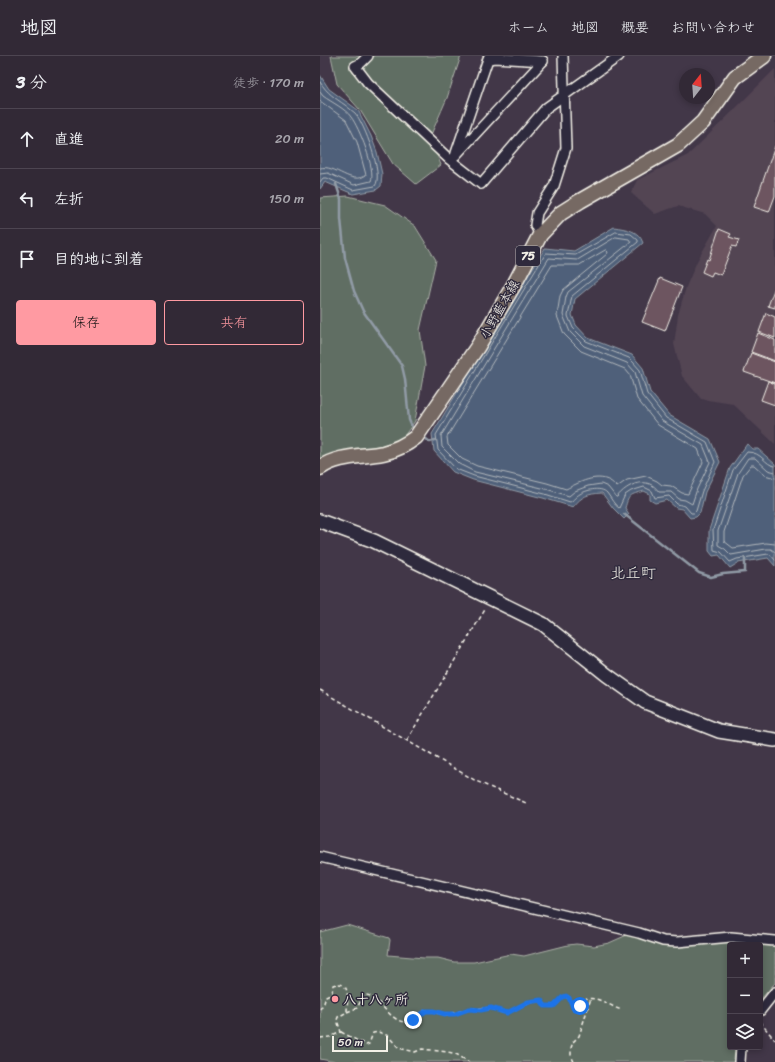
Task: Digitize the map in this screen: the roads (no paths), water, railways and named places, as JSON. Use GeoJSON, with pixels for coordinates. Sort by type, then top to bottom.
{"type":"FeatureCollection","features":[{"type":"Feature","properties":{"kind":"main road","name":"小野藍本線"},"geometry":{"type":"LineString","coordinates":[[320,468],[341,459],[384,453],[403,447],[416,437],[478,346],[515,283],[540,235],[561,213],[678,144],[703,122],[735,77],[764,56]]}},
{"type":"Feature","properties":{"kind":"street"},"geometry":{"type":"LineString","coordinates":[[368,56],[361,63],[355,66],[368,83],[482,184],[546,108],[619,56]]}},
{"type":"Feature","properties":{"kind":"street"},"geometry":{"type":"LineString","coordinates":[[540,235],[535,225],[537,213],[554,186],[566,148],[563,56]]}},
{"type":"Feature","properties":{"kind":"street"},"geometry":{"type":"LineString","coordinates":[[489,57],[543,61],[454,159],[489,57]]}},
{"type":"Feature","properties":{"kind":"street"},"geometry":{"type":"LineString","coordinates":[[320,521],[374,541],[543,624],[607,675],[645,702],[719,731],[775,740]]}},
{"type":"Feature","properties":{"kind":"street"},"geometry":{"type":"LineString","coordinates":[[320,857],[663,941],[677,942],[731,937],[775,941]]}},
{"type":"Feature","properties":{"kind":"street"},"geometry":{"type":"LineString","coordinates":[[763,1007],[775,992]]}},
{"type":"Feature","properties":{"kind":"street"},"geometry":{"type":"LineString","coordinates":[[740,1062],[741,1050]]}},
{"type":"Feature","properties":{"kind":"water"},"geometry":{"type":"Polygon","coordinates":[[[320,75],[329,89],[358,110],[371,136],[377,152],[382,174],[381,186],[376,190],[353,194],[325,182],[320,189],[320,75]]]}},
{"type":"Feature","properties":{"kind":"water"},"geometry":{"type":"Polygon","coordinates":[[[614,227],[632,231],[638,235],[643,243],[575,299],[572,315],[576,325],[588,338],[632,355],[643,368],[650,392],[669,415],[710,439],[720,462],[705,492],[700,513],[696,517],[690,518],[682,509],[676,508],[667,500],[655,503],[650,500],[650,494],[644,491],[633,494],[629,498],[625,508],[629,514],[624,519],[613,508],[602,493],[585,496],[573,507],[473,480],[453,472],[434,451],[432,434],[545,248],[574,251],[614,227]]]}},
{"type":"Feature","properties":{"kind":"water"},"geometry":{"type":"Polygon","coordinates":[[[747,444],[753,449],[758,449],[775,464],[775,566],[768,558],[738,563],[730,568],[719,555],[713,556],[709,551],[709,530],[730,468],[747,444]]]}},
{"type":"Feature","properties":{"kind":"waterway"},"geometry":{"type":"LineString","coordinates":[[336,184],[341,199],[341,219],[345,258],[354,291],[363,311],[402,366],[405,379],[409,420],[412,427]]}},
{"type":"Feature","properties":{"kind":"waterway"},"geometry":{"type":"LineString","coordinates":[[425,438],[430,442],[435,440]]}},
{"type":"Feature","properties":{"kind":"waterway"},"geometry":{"type":"LineString","coordinates":[[624,514],[699,573],[711,577],[723,574],[745,572],[745,559]]}},
{"type":"Feature","properties":{"kind":"place","name":"八十八ヶ所"},"geometry":{"type":"Point","coordinates":[335,999]}},
{"type":"Feature","properties":{"kind":"district","name":"北丘町"},"geometry":{"type":"Point","coordinates":[633,573]}}]}
